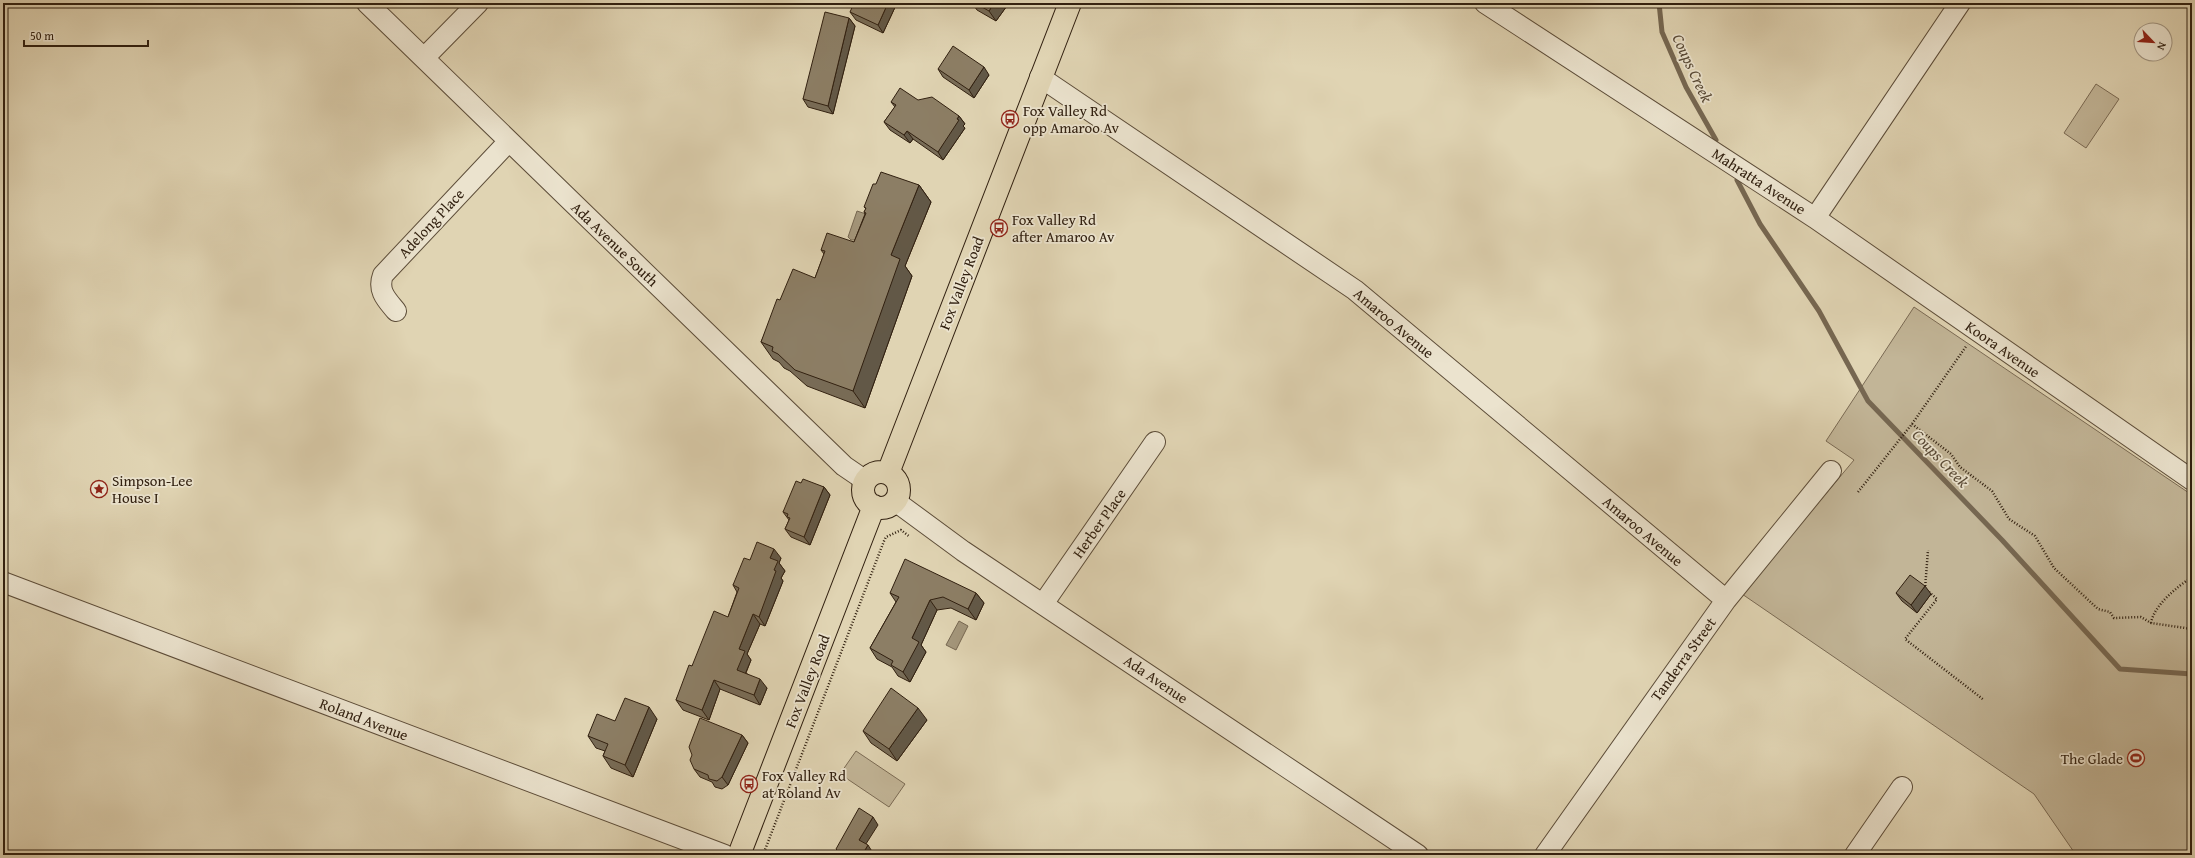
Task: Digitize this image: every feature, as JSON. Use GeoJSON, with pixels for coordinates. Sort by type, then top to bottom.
{"type":"FeatureCollection","features":[{"type":"Feature","properties":{"kind":"main road","name":"Fox Valley Road"},"geometry":{"type":"LineString","coordinates":[[888,473],[1040,77],[1070,3]]}},
{"type":"Feature","properties":{"kind":"main road"},"geometry":{"type":"LineString","coordinates":[[876,473],[888,473],[893,476],[899,485],[898,496],[895,501],[886,507],[874,506],[864,495],[866,481],[876,473]]}},
{"type":"Feature","properties":{"kind":"main road","name":"Fox Valley Road"},"geometry":{"type":"LineString","coordinates":[[739,855],[874,506]]}},
{"type":"Feature","properties":{"kind":"street","name":"Ada Avenue South"},"geometry":{"type":"LineString","coordinates":[[367,3],[844,466],[866,481]]}},
{"type":"Feature","properties":{"kind":"street"},"geometry":{"type":"LineString","coordinates":[[424,58],[478,3]]}},
{"type":"Feature","properties":{"kind":"street","name":"Mahratta Avenue"},"geometry":{"type":"LineString","coordinates":[[1485,3],[1815,218],[1960,3]]}},
{"type":"Feature","properties":{"kind":"street","name":"Amaroo Avenue"},"geometry":{"type":"LineString","coordinates":[[1040,77],[1355,290],[1726,600]]}},
{"type":"Feature","properties":{"kind":"street","name":"Adelong Place"},"geometry":{"type":"LineString","coordinates":[[396,312],[383,295],[380,287],[383,276],[508,141]]}},
{"type":"Feature","properties":{"kind":"street","name":"Koora Avenue"},"geometry":{"type":"LineString","coordinates":[[1815,218],[2192,480]]}},
{"type":"Feature","properties":{"kind":"street","name":"Herber Place"},"geometry":{"type":"LineString","coordinates":[[1043,604],[1155,442]]}},
{"type":"Feature","properties":{"kind":"street","name":"Tanderra Street"},"geometry":{"type":"LineString","coordinates":[[1545,855],[1726,600],[1831,471]]}},
{"type":"Feature","properties":{"kind":"street","name":"Ada Avenue"},"geometry":{"type":"LineString","coordinates":[[895,501],[934,531],[1418,855]]}},
{"type":"Feature","properties":{"kind":"street","name":"Roland Avenue"},"geometry":{"type":"LineString","coordinates":[[3,582],[725,855]]}},
{"type":"Feature","properties":{"kind":"street"},"geometry":{"type":"LineString","coordinates":[[1856,855],[1902,788]]}},
{"type":"Feature","properties":{"kind":"path"},"geometry":{"type":"LineString","coordinates":[[1858,492],[1912,424],[1977,331]]}},
{"type":"Feature","properties":{"kind":"path"},"geometry":{"type":"LineString","coordinates":[[1912,424],[1951,454],[1960,467],[1992,491],[2009,519],[2035,536],[2054,568],[2098,609],[2110,612],[2114,618],[2141,617],[2151,623],[2192,629]]}},
{"type":"Feature","properties":{"kind":"path"},"geometry":{"type":"LineString","coordinates":[[763,855],[844,641],[886,537],[901,530],[915,540]]}},
{"type":"Feature","properties":{"kind":"path"},"geometry":{"type":"LineString","coordinates":[[1928,550],[1925,588],[1937,599],[1905,640],[1984,700]]}},
{"type":"Feature","properties":{"kind":"path"},"geometry":{"type":"LineString","coordinates":[[2151,623],[2154,612],[2182,584],[2192,577]]}},
{"type":"Feature","properties":{"kind":"shaded area"},"geometry":{"type":"Polygon","coordinates":[[[2096,84],[2119,99],[2086,148],[2064,133],[2096,84]]]}},
{"type":"Feature","properties":{"kind":"shaded area"},"geometry":{"type":"Polygon","coordinates":[[[857,211],[866,214],[857,240],[851,240],[848,237],[857,211]]]}},
{"type":"Feature","properties":{"kind":"shaded area"},"geometry":{"type":"Polygon","coordinates":[[[1914,307],[2192,495],[2192,855],[2076,855],[2034,794],[1742,594],[1854,460],[1826,441],[1914,307]]]}},
{"type":"Feature","properties":{"kind":"shaded area"},"geometry":{"type":"Polygon","coordinates":[[[959,621],[968,626],[956,650],[946,645],[959,621]]]}},
{"type":"Feature","properties":{"kind":"shaded area"},"geometry":{"type":"Polygon","coordinates":[[[856,751],[905,784],[889,807],[840,774],[856,751]]]}},
{"type":"Feature","properties":{"kind":"building"},"geometry":{"type":"Polygon","coordinates":[[[854,3],[888,3],[878,25],[850,12],[854,3]]]}},
{"type":"Feature","properties":{"kind":"building"},"geometry":{"type":"Polygon","coordinates":[[[975,3],[994,3],[989,11],[975,3]]]}},
{"type":"Feature","properties":{"kind":"building"},"geometry":{"type":"Polygon","coordinates":[[[825,12],[849,18],[828,106],[803,99],[825,12]]]}},
{"type":"Feature","properties":{"kind":"building"},"geometry":{"type":"Polygon","coordinates":[[[953,46],[984,67],[969,90],[938,69],[953,46]]]}},
{"type":"Feature","properties":{"kind":"building"},"geometry":{"type":"Polygon","coordinates":[[[900,88],[918,100],[932,97],[959,116],[957,119],[959,120],[938,152],[907,131],[904,135],[884,122],[896,105],[891,102],[900,88]]]}},
{"type":"Feature","properties":{"kind":"building"},"geometry":{"type":"Polygon","coordinates":[[[881,172],[919,185],[891,255],[900,259],[853,391],[795,370],[778,354],[772,351],[773,347],[761,342],[777,299],[780,300],[793,269],[815,278],[825,251],[821,250],[827,233],[854,242],[866,213],[864,212],[866,208],[864,207],[873,184],[876,184],[881,172]]]}},
{"type":"Feature","properties":{"kind":"building"},"geometry":{"type":"Polygon","coordinates":[[[803,479],[824,487],[804,537],[785,529],[790,518],[787,517],[788,514],[783,512],[796,481],[801,483],[803,479]]]}},
{"type":"Feature","properties":{"kind":"building"},"geometry":{"type":"Polygon","coordinates":[[[757,542],[774,549],[770,558],[778,561],[774,570],[776,571],[759,617],[753,614],[739,649],[745,651],[737,670],[760,679],[754,695],[714,680],[702,710],[676,700],[689,665],[692,666],[714,611],[728,617],[739,588],[733,585],[744,558],[750,560],[757,542]]]}},
{"type":"Feature","properties":{"kind":"building"},"geometry":{"type":"Polygon","coordinates":[[[905,559],[976,593],[968,609],[943,597],[930,600],[912,638],[919,642],[903,672],[891,665],[893,661],[870,648],[899,597],[890,593],[905,559]]]}},
{"type":"Feature","properties":{"kind":"building"},"geometry":{"type":"Polygon","coordinates":[[[1910,575],[1925,586],[1911,605],[1896,593],[1910,575]]]}},
{"type":"Feature","properties":{"kind":"building"},"geometry":{"type":"Polygon","coordinates":[[[891,688],[918,708],[889,749],[863,731],[891,688]]]}},
{"type":"Feature","properties":{"kind":"building"},"geometry":{"type":"Polygon","coordinates":[[[625,698],[649,707],[625,765],[603,756],[608,744],[588,736],[597,714],[615,721],[625,698]]]}},
{"type":"Feature","properties":{"kind":"building"},"geometry":{"type":"Polygon","coordinates":[[[700,718],[742,735],[722,777],[717,781],[709,779],[708,775],[694,769],[690,760],[692,755],[689,747],[700,718]]]}},
{"type":"Feature","properties":{"kind":"building"},"geometry":{"type":"Polygon","coordinates":[[[859,808],[873,817],[859,840],[868,845],[862,855],[836,855],[838,851],[836,849],[859,808]]]}},
{"type":"Feature","properties":{"kind":"waterway","name":"Coups Creek"},"geometry":{"type":"LineString","coordinates":[[1659,3],[1662,32],[1686,87],[1716,140]]}},
{"type":"Feature","properties":{"kind":"waterway","name":"Coups Creek"},"geometry":{"type":"LineString","coordinates":[[1737,180],[1760,224],[1819,311],[1868,401],[2002,540],[2120,669],[2192,674]]}},
{"type":"Feature","properties":{"kind":"place","name":"Fox Valley Rd opp Amaroo Av"},"geometry":{"type":"Point","coordinates":[1010,119]}},
{"type":"Feature","properties":{"kind":"place","name":"Fox Valley Rd after Amaroo Av"},"geometry":{"type":"Point","coordinates":[999,228]}},
{"type":"Feature","properties":{"kind":"place","name":"Simpson-Lee House I"},"geometry":{"type":"Point","coordinates":[99,489]}},
{"type":"Feature","properties":{"kind":"place","name":"The Glade"},"geometry":{"type":"Point","coordinates":[2136,758]}},
{"type":"Feature","properties":{"kind":"place","name":"Fox Valley Rd at Roland Av"},"geometry":{"type":"Point","coordinates":[749,784]}}]}
